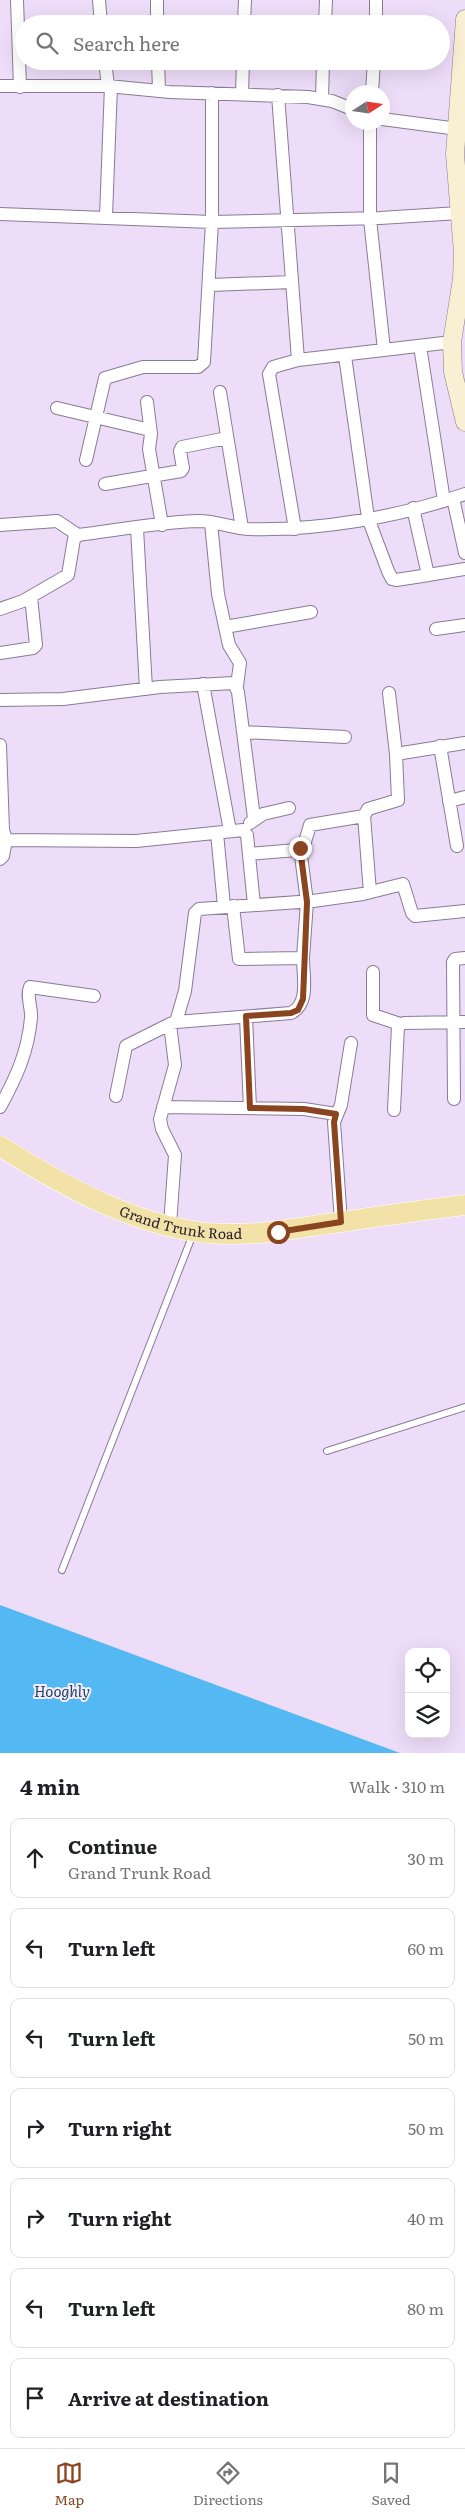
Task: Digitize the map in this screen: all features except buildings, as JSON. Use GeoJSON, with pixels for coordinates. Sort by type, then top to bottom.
{"type":"FeatureCollection","features":[{"type":"Feature","properties":{"kind":"main road","name":"Grand Trunk Road"},"geometry":{"type":"LineString","coordinates":[[0,1146],[73,1190],[120,1209],[194,1231],[223,1234],[278,1232],[465,1205]]}},
{"type":"Feature","properties":{"kind":"street"},"geometry":{"type":"LineString","coordinates":[[17,0],[18,15]]}},
{"type":"Feature","properties":{"kind":"street"},"geometry":{"type":"LineString","coordinates":[[99,0],[100,15]]}},
{"type":"Feature","properties":{"kind":"street"},"geometry":{"type":"LineString","coordinates":[[157,0],[157,15]]}},
{"type":"Feature","properties":{"kind":"street"},"geometry":{"type":"LineString","coordinates":[[244,15],[245,0]]}},
{"type":"Feature","properties":{"kind":"street"},"geometry":{"type":"LineString","coordinates":[[325,15],[326,0]]}},
{"type":"Feature","properties":{"kind":"street"},"geometry":{"type":"LineString","coordinates":[[376,0],[376,15]]}},
{"type":"Feature","properties":{"kind":"street"},"geometry":{"type":"LineString","coordinates":[[465,19],[458,129],[460,154],[459,213],[464,253],[452,342],[459,372],[465,422]]}},
{"type":"Feature","properties":{"kind":"street"},"geometry":{"type":"LineString","coordinates":[[19,70],[20,87]]}},
{"type":"Feature","properties":{"kind":"street"},"geometry":{"type":"LineString","coordinates":[[106,216],[110,86],[107,70]]}},
{"type":"Feature","properties":{"kind":"street"},"geometry":{"type":"LineString","coordinates":[[158,70],[159,90]]}},
{"type":"Feature","properties":{"kind":"street"},"geometry":{"type":"LineString","coordinates":[[242,94],[243,70]]}},
{"type":"Feature","properties":{"kind":"street"},"geometry":{"type":"LineString","coordinates":[[322,99],[323,70]]}},
{"type":"Feature","properties":{"kind":"street"},"geometry":{"type":"LineString","coordinates":[[372,85],[373,70]]}},
{"type":"Feature","properties":{"kind":"street"},"geometry":{"type":"LineString","coordinates":[[0,86],[110,86],[212,93],[278,95],[322,99],[345,107]]}},
{"type":"Feature","properties":{"kind":"street"},"geometry":{"type":"LineString","coordinates":[[86,460],[104,381],[107,377],[143,367],[198,367],[203,365],[210,285],[212,93]]}},
{"type":"Feature","properties":{"kind":"street"},"geometry":{"type":"LineString","coordinates":[[278,95],[289,220],[298,360]]}},
{"type":"Feature","properties":{"kind":"street"},"geometry":{"type":"LineString","coordinates":[[390,120],[458,129]]}},
{"type":"Feature","properties":{"kind":"street"},"geometry":{"type":"LineString","coordinates":[[370,130],[370,219],[384,350]]}},
{"type":"Feature","properties":{"kind":"street"},"geometry":{"type":"LineString","coordinates":[[0,214],[106,216],[212,222],[370,219],[459,213]]}},
{"type":"Feature","properties":{"kind":"street"},"geometry":{"type":"LineString","coordinates":[[210,285],[292,282]]}},
{"type":"Feature","properties":{"kind":"street"},"geometry":{"type":"LineString","coordinates":[[295,529],[269,374],[272,367],[298,360],[452,342]]}},
{"type":"Feature","properties":{"kind":"street"},"geometry":{"type":"LineString","coordinates":[[420,346],[465,553]]}},
{"type":"Feature","properties":{"kind":"street"},"geometry":{"type":"LineString","coordinates":[[345,356],[368,518],[392,579],[396,580],[465,569]]}},
{"type":"Feature","properties":{"kind":"street"},"geometry":{"type":"LineString","coordinates":[[220,392],[242,528]]}},
{"type":"Feature","properties":{"kind":"street"},"geometry":{"type":"LineString","coordinates":[[147,402],[150,430],[149,449],[162,525]]}},
{"type":"Feature","properties":{"kind":"street"},"geometry":{"type":"LineString","coordinates":[[57,408],[150,430]]}},
{"type":"Feature","properties":{"kind":"street"},"geometry":{"type":"LineString","coordinates":[[105,484],[182,470],[180,451],[182,447],[227,438]]}},
{"type":"Feature","properties":{"kind":"street"},"geometry":{"type":"LineString","coordinates":[[0,609],[31,597],[68,576],[74,539],[78,535],[199,521],[242,528],[295,529],[368,518],[454,498]]}},
{"type":"Feature","properties":{"kind":"street"},"geometry":{"type":"LineString","coordinates":[[413,508],[428,575]]}},
{"type":"Feature","properties":{"kind":"street"},"geometry":{"type":"LineString","coordinates":[[0,525],[57,521],[78,535]]}},
{"type":"Feature","properties":{"kind":"street"},"geometry":{"type":"LineString","coordinates":[[211,523],[216,584],[229,645],[240,663],[237,686],[254,818]]}},
{"type":"Feature","properties":{"kind":"street"},"geometry":{"type":"LineString","coordinates":[[137,528],[146,689]]}},
{"type":"Feature","properties":{"kind":"street"},"geometry":{"type":"LineString","coordinates":[[0,653],[33,648],[36,645],[31,597]]}},
{"type":"Feature","properties":{"kind":"street"},"geometry":{"type":"LineString","coordinates":[[225,627],[311,612]]}},
{"type":"Feature","properties":{"kind":"street"},"geometry":{"type":"LineString","coordinates":[[436,629],[465,625]]}},
{"type":"Feature","properties":{"kind":"street"},"geometry":{"type":"LineString","coordinates":[[0,700],[64,699],[146,689],[229,682],[237,686]]}},
{"type":"Feature","properties":{"kind":"street"},"geometry":{"type":"LineString","coordinates":[[203,684],[230,832],[228,906],[239,959],[304,958]]}},
{"type":"Feature","properties":{"kind":"street"},"geometry":{"type":"LineString","coordinates":[[370,892],[364,816],[368,809],[398,800],[396,754],[389,692]]}},
{"type":"Feature","properties":{"kind":"street"},"geometry":{"type":"LineString","coordinates":[[243,732],[345,737]]}},
{"type":"Feature","properties":{"kind":"street"},"geometry":{"type":"LineString","coordinates":[[396,754],[465,743]]}},
{"type":"Feature","properties":{"kind":"street"},"geometry":{"type":"LineString","coordinates":[[0,745],[3,830],[6,840],[3,856],[0,859]]}},
{"type":"Feature","properties":{"kind":"street"},"geometry":{"type":"LineString","coordinates":[[440,746],[457,846]]}},
{"type":"Feature","properties":{"kind":"street"},"geometry":{"type":"LineString","coordinates":[[449,801],[465,797]]}},
{"type":"Feature","properties":{"kind":"street"},"geometry":{"type":"LineString","coordinates":[[230,832],[263,814],[290,808]]}},
{"type":"Feature","properties":{"kind":"street"},"geometry":{"type":"LineString","coordinates":[[249,854],[300,848],[304,845],[310,825],[364,816]]}},
{"type":"Feature","properties":{"kind":"street"},"geometry":{"type":"LineString","coordinates":[[6,840],[136,841],[230,832],[247,835],[254,905]]}},
{"type":"Feature","properties":{"kind":"street"},"geometry":{"type":"LineString","coordinates":[[116,1096],[126,1046],[173,1023],[291,1013],[298,1010],[303,999],[307,902],[300,848]]}},
{"type":"Feature","properties":{"kind":"street"},"geometry":{"type":"LineString","coordinates":[[170,1225],[175,1155],[161,1125],[163,1108],[175,1065],[173,1023],[185,991],[195,913],[199,909],[206,907],[307,902],[370,892],[404,884],[413,915],[465,911]]}},
{"type":"Feature","properties":{"kind":"street"},"geometry":{"type":"LineString","coordinates":[[454,1099],[459,1022],[453,962],[455,959],[465,958]]}},
{"type":"Feature","properties":{"kind":"street"},"geometry":{"type":"LineString","coordinates":[[373,972],[373,1016],[400,1024],[459,1022]]}},
{"type":"Feature","properties":{"kind":"street"},"geometry":{"type":"LineString","coordinates":[[0,1107],[19,1071],[26,1052],[32,1016],[28,989],[33,986],[94,996]]}},
{"type":"Feature","properties":{"kind":"street"},"geometry":{"type":"LineString","coordinates":[[246,1016],[250,1108]]}},
{"type":"Feature","properties":{"kind":"street"},"geometry":{"type":"LineString","coordinates":[[394,1110],[397,1028],[400,1024]]}},
{"type":"Feature","properties":{"kind":"street"},"geometry":{"type":"LineString","coordinates":[[341,1222],[334,1122],[340,1104],[351,1043]]}},
{"type":"Feature","properties":{"kind":"street"},"geometry":{"type":"LineString","coordinates":[[163,1108],[304,1109],[336,1114]]}},
{"type":"Feature","properties":{"kind":"lane"},"geometry":{"type":"LineString","coordinates":[[62,1570],[194,1231]]}},
{"type":"Feature","properties":{"kind":"lane"},"geometry":{"type":"LineString","coordinates":[[327,1451],[465,1406]]}},
{"type":"Feature","properties":{"kind":"water","name":"Hooghly"},"geometry":{"type":"Polygon","coordinates":[[[0,1605],[400,1753],[0,1753],[0,1605]]]}},
{"type":"Feature","properties":{"kind":"route"},"geometry":{"type":"LineString","coordinates":[[278,1232],[341,1222],[334,1122],[336,1114],[304,1109],[250,1108],[246,1016],[291,1013],[298,1010],[302,1005],[307,902],[300,848]]}}]}
